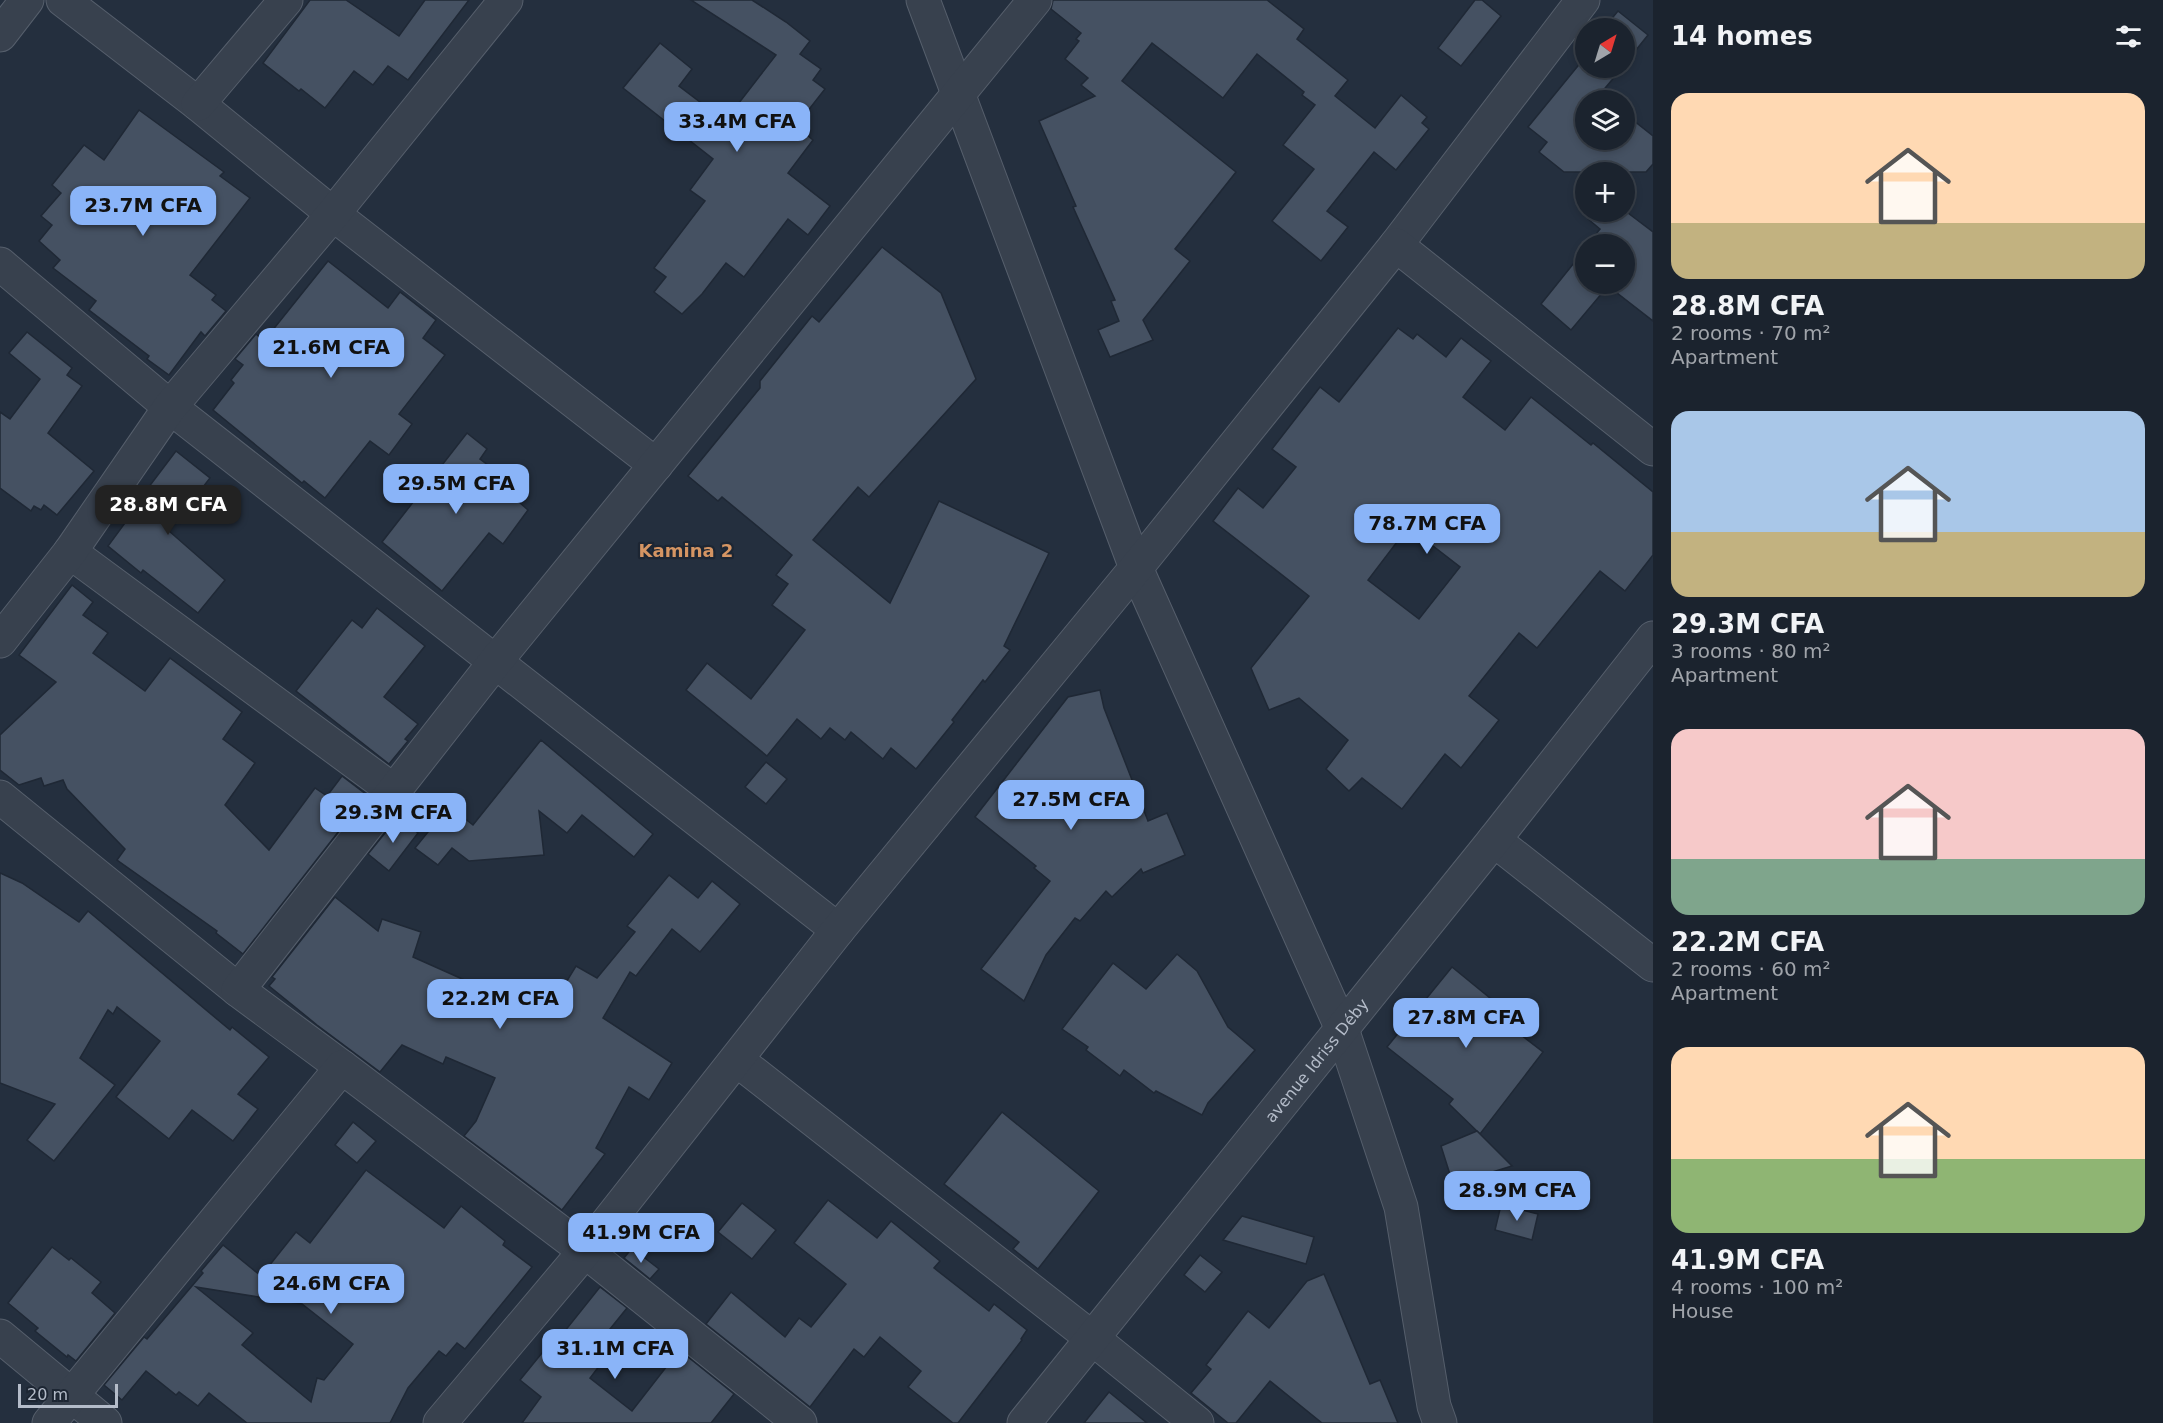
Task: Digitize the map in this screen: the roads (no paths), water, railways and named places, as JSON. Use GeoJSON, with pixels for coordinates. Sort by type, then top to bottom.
{"type":"FeatureCollection","features":[{"type":"Feature","properties":{"kind":"street"},"geometry":{"type":"LineString","coordinates":[[0,35],[27,0]]}},
{"type":"Feature","properties":{"kind":"street"},"geometry":{"type":"LineString","coordinates":[[63,0],[656,465]]}},
{"type":"Feature","properties":{"kind":"street"},"geometry":{"type":"LineString","coordinates":[[198,104],[286,0]]}},
{"type":"Feature","properties":{"kind":"street"},"geometry":{"type":"LineString","coordinates":[[0,641],[70,552],[170,407],[333,214],[506,0]]}},
{"type":"Feature","properties":{"kind":"street"},"geometry":{"type":"LineString","coordinates":[[923,0],[1136,568],[1342,1029],[1401,1207],[1434,1406],[1440,1423]]}},
{"type":"Feature","properties":{"kind":"street"},"geometry":{"type":"LineString","coordinates":[[238,990],[495,662],[1035,0]]}},
{"type":"Feature","properties":{"kind":"street"},"geometry":{"type":"LineString","coordinates":[[440,1423],[585,1251],[838,930],[1136,568],[1396,245],[1583,0]]}},
{"type":"Feature","properties":{"kind":"street"},"geometry":{"type":"LineString","coordinates":[[1396,245],[1653,449]]}},
{"type":"Feature","properties":{"kind":"street"},"geometry":{"type":"LineString","coordinates":[[0,264],[170,407],[838,930]]}},
{"type":"Feature","properties":{"kind":"street"},"geometry":{"type":"LineString","coordinates":[[70,552],[394,791]]}},
{"type":"Feature","properties":{"kind":"street","name":"avenue Idriss Déby"},"geometry":{"type":"LineString","coordinates":[[1024,1423],[1494,840],[1653,638]]}},
{"type":"Feature","properties":{"kind":"street"},"geometry":{"type":"LineString","coordinates":[[0,797],[238,990],[585,1251],[800,1423]]}},
{"type":"Feature","properties":{"kind":"street"},"geometry":{"type":"LineString","coordinates":[[1494,840],[1653,965]]}},
{"type":"Feature","properties":{"kind":"street"},"geometry":{"type":"LineString","coordinates":[[737,1060],[1197,1423]]}},
{"type":"Feature","properties":{"kind":"street"},"geometry":{"type":"LineString","coordinates":[[50,1423],[342,1067]]}},
{"type":"Feature","properties":{"kind":"street"},"geometry":{"type":"LineString","coordinates":[[0,1336],[105,1423]]}},
{"type":"Feature","properties":{"kind":"district","name":"Kamina 2"},"geometry":{"type":"Point","coordinates":[686,550]}}]}
